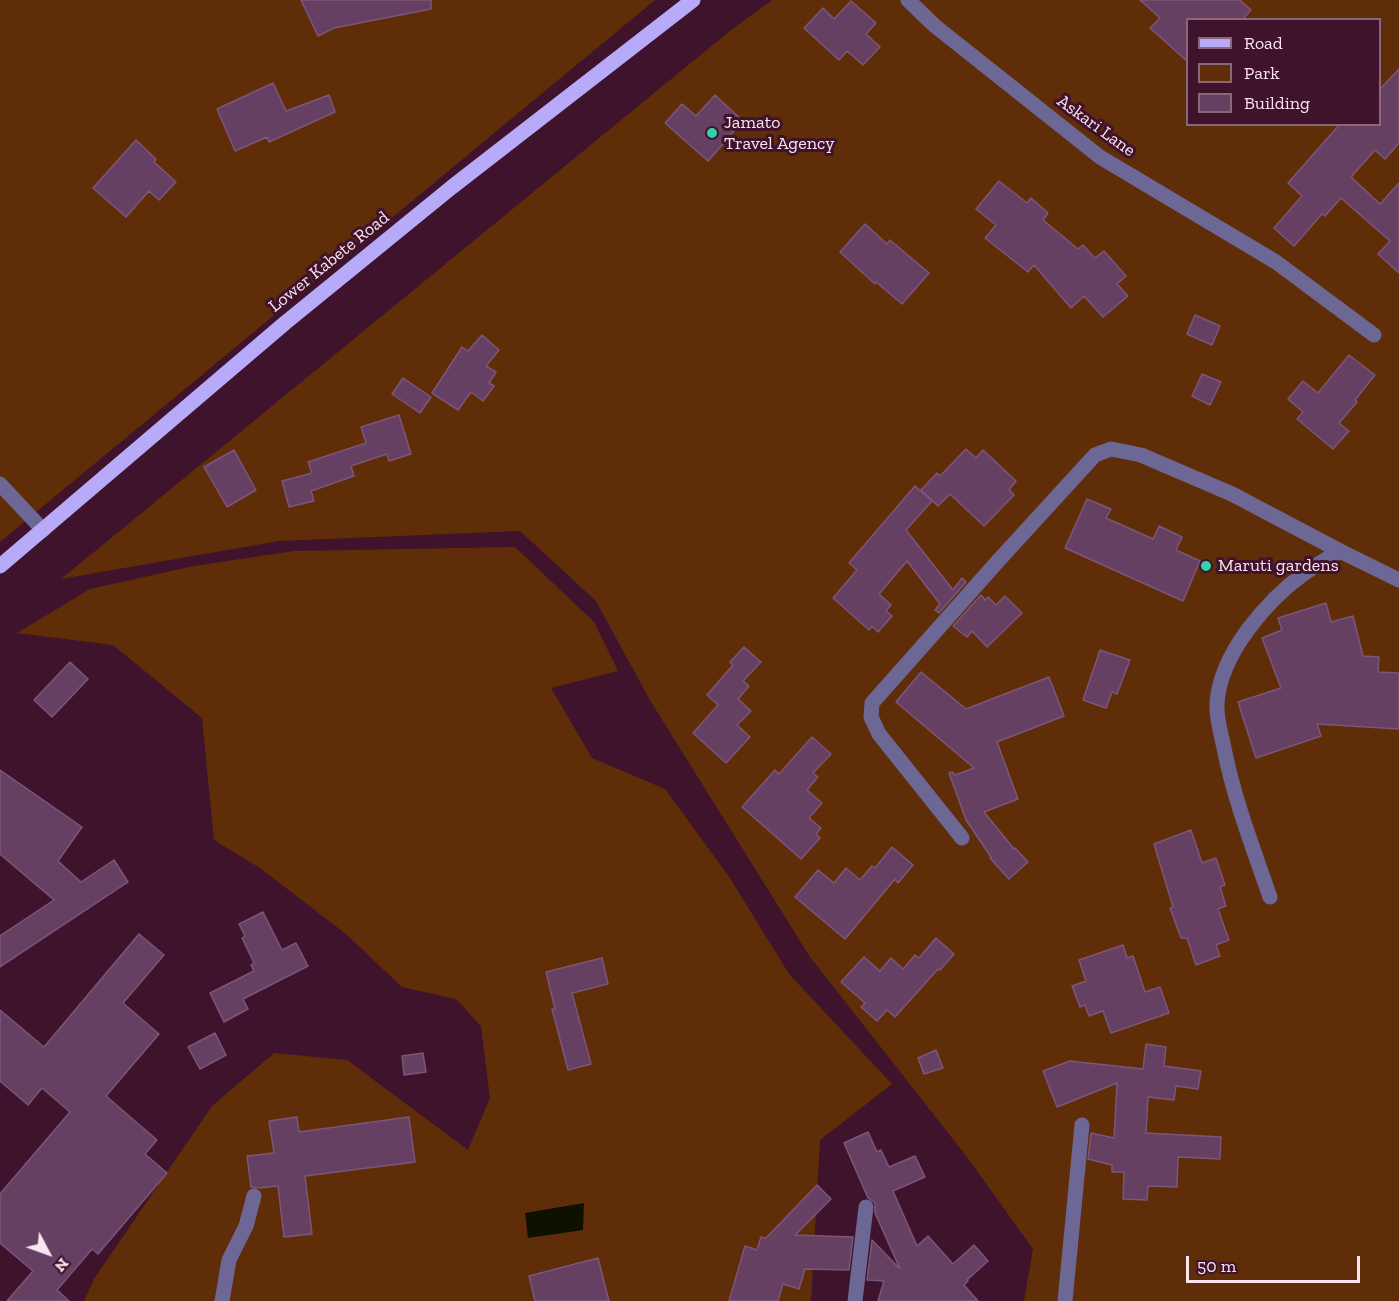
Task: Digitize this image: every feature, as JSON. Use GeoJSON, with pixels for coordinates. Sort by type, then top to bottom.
{"type":"FeatureCollection","features":[{"type":"Feature","properties":{"kind":"main road","name":"Lower Kabete Road"},"geometry":{"type":"LineString","coordinates":[[0,566],[285,323],[452,187],[693,0]]}},
{"type":"Feature","properties":{"kind":"street","name":"Askari Lane"},"geometry":{"type":"LineString","coordinates":[[908,0],[935,26],[1100,157],[1276,262],[1374,335]]}},
{"type":"Feature","properties":{"kind":"street"},"geometry":{"type":"LineString","coordinates":[[962,838],[879,734],[871,717],[872,704],[1095,455],[1111,449],[1141,454],[1233,494],[1399,580]]}},
{"type":"Feature","properties":{"kind":"street"},"geometry":{"type":"LineString","coordinates":[[0,484],[43,530]]}},
{"type":"Feature","properties":{"kind":"street"},"geometry":{"type":"LineString","coordinates":[[1270,897],[1238,803],[1226,759],[1218,718],[1219,686],[1239,643],[1262,612],[1305,572],[1340,551]]}},
{"type":"Feature","properties":{"kind":"street"},"geometry":{"type":"LineString","coordinates":[[1065,1301],[1082,1125]]}},
{"type":"Feature","properties":{"kind":"street"},"geometry":{"type":"LineString","coordinates":[[222,1301],[229,1260],[246,1226],[254,1196]]}},
{"type":"Feature","properties":{"kind":"street"},"geometry":{"type":"LineString","coordinates":[[855,1301],[866,1207]]}},
{"type":"Feature","properties":{"kind":"green space"},"geometry":{"type":"Polygon","coordinates":[[[0,0],[655,0],[0,542],[0,0]]]}},
{"type":"Feature","properties":{"kind":"green space"},"geometry":{"type":"Polygon","coordinates":[[[772,0],[1399,0],[1399,1301],[1024,1301],[1033,1249],[967,1157],[810,957],[651,702],[596,601],[520,531],[279,541],[61,579],[731,30],[772,0]]]}},
{"type":"Feature","properties":{"kind":"green space"},"geometry":{"type":"Polygon","coordinates":[[[515,547],[594,622],[618,671],[551,688],[592,758],[665,789],[730,878],[789,974],[892,1084],[820,1140],[811,1301],[84,1301],[94,1279],[212,1106],[274,1053],[347,1060],[468,1150],[490,1098],[481,1026],[456,999],[402,987],[346,934],[260,868],[214,840],[202,718],[113,645],[17,633],[90,589],[194,566],[294,551],[515,547]]]}},
{"type":"Feature","properties":{"kind":"shaded area"},"geometry":{"type":"Polygon","coordinates":[[[584,1203],[583,1230],[528,1238],[525,1213],[584,1203]]]}},
{"type":"Feature","properties":{"kind":"building"},"geometry":{"type":"Polygon","coordinates":[[[301,0],[431,0],[431,9],[334,28],[318,36],[301,0]]]}},
{"type":"Feature","properties":{"kind":"building"},"geometry":{"type":"Polygon","coordinates":[[[1140,0],[1240,0],[1251,10],[1244,18],[1186,18],[1186,60],[1150,28],[1160,18],[1140,0]]]}},
{"type":"Feature","properties":{"kind":"building"},"geometry":{"type":"Polygon","coordinates":[[[851,1],[876,23],[866,34],[880,47],[863,65],[847,51],[839,60],[804,28],[823,8],[834,19],[851,1]]]}},
{"type":"Feature","properties":{"kind":"building"},"geometry":{"type":"Polygon","coordinates":[[[1399,69],[1399,143],[1385,159],[1375,150],[1351,177],[1380,204],[1399,183],[1399,273],[1378,254],[1390,241],[1341,198],[1325,216],[1322,214],[1294,246],[1274,228],[1302,196],[1288,183],[1338,126],[1381,126],[1381,88],[1399,69]]]}},
{"type":"Feature","properties":{"kind":"building"},"geometry":{"type":"Polygon","coordinates":[[[273,83],[286,111],[329,95],[335,112],[269,142],[267,137],[235,151],[217,109],[273,83]]]}},
{"type":"Feature","properties":{"kind":"building"},"geometry":{"type":"Polygon","coordinates":[[[715,95],[743,121],[708,161],[665,123],[682,104],[696,116],[715,95]]]}},
{"type":"Feature","properties":{"kind":"building"},"geometry":{"type":"Polygon","coordinates":[[[136,140],[156,159],[154,162],[176,182],[159,200],[149,191],[126,217],[93,188],[136,140]]]}},
{"type":"Feature","properties":{"kind":"building"},"geometry":{"type":"Polygon","coordinates":[[[999,181],[1027,203],[1031,198],[1048,213],[1043,220],[1078,249],[1083,245],[1095,258],[1104,251],[1126,276],[1117,284],[1128,296],[1103,317],[1084,296],[1071,308],[1034,265],[1028,272],[985,238],[996,225],[976,209],[999,181]]]}},
{"type":"Feature","properties":{"kind":"building"},"geometry":{"type":"Polygon","coordinates":[[[865,224],[887,244],[890,240],[929,273],[902,304],[876,282],[875,284],[840,252],[865,224]]]}},
{"type":"Feature","properties":{"kind":"building"},"geometry":{"type":"Polygon","coordinates":[[[1195,315],[1220,326],[1212,345],[1187,334],[1195,315]]]}},
{"type":"Feature","properties":{"kind":"building"},"geometry":{"type":"Polygon","coordinates":[[[482,335],[499,350],[486,366],[496,372],[489,383],[494,386],[483,401],[471,392],[458,410],[432,393],[462,347],[468,351],[482,335]]]}},
{"type":"Feature","properties":{"kind":"building"},"geometry":{"type":"Polygon","coordinates":[[[1349,355],[1375,375],[1339,423],[1349,431],[1333,449],[1297,419],[1303,412],[1288,399],[1303,381],[1318,393],[1349,355]]]}},
{"type":"Feature","properties":{"kind":"building"},"geometry":{"type":"Polygon","coordinates":[[[1202,374],[1221,382],[1210,405],[1192,396],[1202,374]]]}},
{"type":"Feature","properties":{"kind":"building"},"geometry":{"type":"Polygon","coordinates":[[[403,378],[431,397],[420,413],[392,394],[403,378]]]}},
{"type":"Feature","properties":{"kind":"building"},"geometry":{"type":"Polygon","coordinates":[[[399,415],[411,454],[389,461],[387,454],[351,466],[354,476],[311,491],[314,501],[289,507],[282,481],[312,473],[308,462],[366,443],[361,427],[399,415]]]}},
{"type":"Feature","properties":{"kind":"building"},"geometry":{"type":"Polygon","coordinates":[[[966,449],[976,458],[983,450],[1016,481],[1009,490],[1014,495],[984,526],[950,494],[938,506],[921,490],[937,473],[940,476],[966,449]]]}},
{"type":"Feature","properties":{"kind":"building"},"geometry":{"type":"Polygon","coordinates":[[[234,450],[256,490],[227,507],[204,467],[234,450]]]}},
{"type":"Feature","properties":{"kind":"building"},"geometry":{"type":"Polygon","coordinates":[[[915,486],[932,501],[906,530],[953,590],[962,578],[966,582],[939,613],[935,610],[940,604],[907,561],[879,594],[891,605],[886,611],[892,616],[878,632],[872,626],[869,630],[833,598],[857,570],[849,563],[915,486]]]}},
{"type":"Feature","properties":{"kind":"building"},"geometry":{"type":"Polygon","coordinates":[[[1087,499],[1111,509],[1106,518],[1153,539],[1159,526],[1182,537],[1176,550],[1200,561],[1183,601],[1065,548],[1087,499]]]}},
{"type":"Feature","properties":{"kind":"building"},"geometry":{"type":"Polygon","coordinates":[[[981,595],[985,600],[988,597],[996,605],[1005,596],[1022,613],[987,647],[972,631],[967,637],[953,626],[981,595]]]}},
{"type":"Feature","properties":{"kind":"building"},"geometry":{"type":"Polygon","coordinates":[[[1326,603],[1331,622],[1353,616],[1363,656],[1379,657],[1378,672],[1399,673],[1399,729],[1317,724],[1321,736],[1256,758],[1238,702],[1281,688],[1262,638],[1282,630],[1278,618],[1326,603]]]}},
{"type":"Feature","properties":{"kind":"building"},"geometry":{"type":"Polygon","coordinates":[[[744,647],[761,662],[743,681],[749,686],[738,699],[751,711],[737,725],[750,737],[726,763],[693,733],[718,705],[707,695],[733,665],[730,662],[744,647]]]}},
{"type":"Feature","properties":{"kind":"building"},"geometry":{"type":"Polygon","coordinates":[[[1100,650],[1130,660],[1117,694],[1112,692],[1106,708],[1083,700],[1100,650]]]}},
{"type":"Feature","properties":{"kind":"building"},"geometry":{"type":"Polygon","coordinates":[[[70,662],[88,679],[52,717],[34,700],[70,662]]]}},
{"type":"Feature","properties":{"kind":"building"},"geometry":{"type":"Polygon","coordinates":[[[921,672],[966,709],[1049,677],[1064,716],[997,742],[1018,799],[984,812],[1014,849],[1028,862],[1009,879],[990,858],[966,820],[949,773],[952,772],[955,775],[974,768],[896,702],[921,672]]]}},
{"type":"Feature","properties":{"kind":"building"},"geometry":{"type":"Polygon","coordinates":[[[812,737],[831,754],[813,773],[818,777],[807,790],[822,803],[809,818],[821,828],[816,834],[820,838],[801,859],[742,807],[775,770],[779,774],[812,737]]]}},
{"type":"Feature","properties":{"kind":"building"},"geometry":{"type":"Polygon","coordinates":[[[0,770],[82,827],[58,861],[81,882],[114,860],[128,882],[0,967],[0,936],[54,900],[0,854],[0,770]]]}},
{"type":"Feature","properties":{"kind":"building"},"geometry":{"type":"Polygon","coordinates":[[[1191,830],[1202,863],[1216,858],[1225,885],[1220,887],[1226,906],[1218,909],[1229,940],[1216,945],[1220,956],[1196,965],[1187,938],[1181,938],[1170,908],[1173,907],[1154,844],[1191,830]]]}},
{"type":"Feature","properties":{"kind":"building"},"geometry":{"type":"Polygon","coordinates":[[[892,847],[913,865],[898,883],[895,879],[845,939],[795,897],[818,870],[834,883],[846,868],[860,880],[872,866],[875,868],[892,847]]]}},
{"type":"Feature","properties":{"kind":"building"},"geometry":{"type":"Polygon","coordinates":[[[263,912],[282,950],[296,943],[308,966],[243,999],[248,1009],[224,1022],[210,993],[254,971],[251,965],[254,963],[242,938],[245,936],[239,924],[263,912]]]}},
{"type":"Feature","properties":{"kind":"building"},"geometry":{"type":"Polygon","coordinates":[[[139,934],[164,955],[123,1003],[159,1034],[106,1096],[157,1140],[145,1154],[167,1173],[98,1254],[92,1249],[57,1290],[69,1301],[7,1301],[33,1271],[0,1243],[0,1194],[70,1112],[42,1088],[28,1105],[0,1081],[0,1010],[44,1047],[139,934]]]}},
{"type":"Feature","properties":{"kind":"building"},"geometry":{"type":"Polygon","coordinates":[[[936,938],[954,954],[895,1017],[887,1010],[877,1021],[861,1007],[865,1003],[841,982],[864,957],[880,971],[891,958],[903,969],[915,955],[919,958],[936,938]]]}},
{"type":"Feature","properties":{"kind":"building"},"geometry":{"type":"Polygon","coordinates":[[[1123,945],[1127,958],[1133,956],[1145,992],[1160,987],[1169,1013],[1111,1033],[1103,1011],[1089,1016],[1085,1005],[1080,1007],[1072,986],[1086,981],[1079,960],[1123,945]]]}},
{"type":"Feature","properties":{"kind":"building"},"geometry":{"type":"Polygon","coordinates":[[[602,958],[608,984],[572,993],[591,1064],[568,1070],[552,1009],[555,1009],[546,972],[602,958]]]}},
{"type":"Feature","properties":{"kind":"building"},"geometry":{"type":"Polygon","coordinates":[[[215,1033],[226,1055],[200,1069],[188,1047],[215,1033]]]}},
{"type":"Feature","properties":{"kind":"building"},"geometry":{"type":"Polygon","coordinates":[[[1146,1044],[1166,1047],[1164,1066],[1201,1071],[1198,1089],[1176,1086],[1174,1100],[1148,1097],[1146,1133],[1221,1137],[1220,1159],[1178,1157],[1177,1187],[1148,1186],[1147,1200],[1123,1199],[1124,1172],[1112,1172],[1112,1165],[1088,1159],[1091,1133],[1114,1138],[1117,1083],[1057,1107],[1043,1071],[1070,1061],[1143,1069],[1146,1044]]]}},
{"type":"Feature","properties":{"kind":"building"},"geometry":{"type":"Polygon","coordinates":[[[936,1050],[943,1068],[924,1074],[918,1058],[936,1050]]]}},
{"type":"Feature","properties":{"kind":"building"},"geometry":{"type":"Polygon","coordinates":[[[423,1053],[426,1072],[404,1075],[402,1056],[423,1053]]]}},
{"type":"Feature","properties":{"kind":"building"},"geometry":{"type":"Polygon","coordinates":[[[297,1117],[299,1132],[409,1117],[415,1162],[305,1176],[312,1234],[284,1237],[278,1186],[251,1187],[247,1156],[274,1153],[269,1121],[297,1117]]]}},
{"type":"Feature","properties":{"kind":"building"},"geometry":{"type":"Polygon","coordinates":[[[868,1132],[877,1152],[881,1150],[889,1167],[915,1156],[925,1177],[893,1191],[917,1246],[928,1236],[953,1264],[974,1245],[988,1261],[964,1285],[978,1301],[878,1301],[884,1281],[867,1280],[872,1240],[900,1269],[875,1213],[875,1203],[868,1198],[844,1143],[868,1132]]]}},
{"type":"Feature","properties":{"kind":"building"},"geometry":{"type":"Polygon","coordinates":[[[817,1185],[831,1199],[795,1235],[853,1237],[849,1270],[805,1269],[799,1289],[783,1284],[778,1301],[729,1301],[745,1246],[757,1250],[761,1237],[766,1238],[817,1185]]]}},
{"type":"Feature","properties":{"kind":"building"},"geometry":{"type":"Polygon","coordinates":[[[598,1258],[609,1301],[535,1301],[529,1276],[598,1258]]]}},
{"type":"Feature","properties":{"kind":"place","name":"Jamato Travel Agency"},"geometry":{"type":"Point","coordinates":[712,133]}},
{"type":"Feature","properties":{"kind":"place","name":"Maruti gardens"},"geometry":{"type":"Point","coordinates":[1206,566]}}]}
